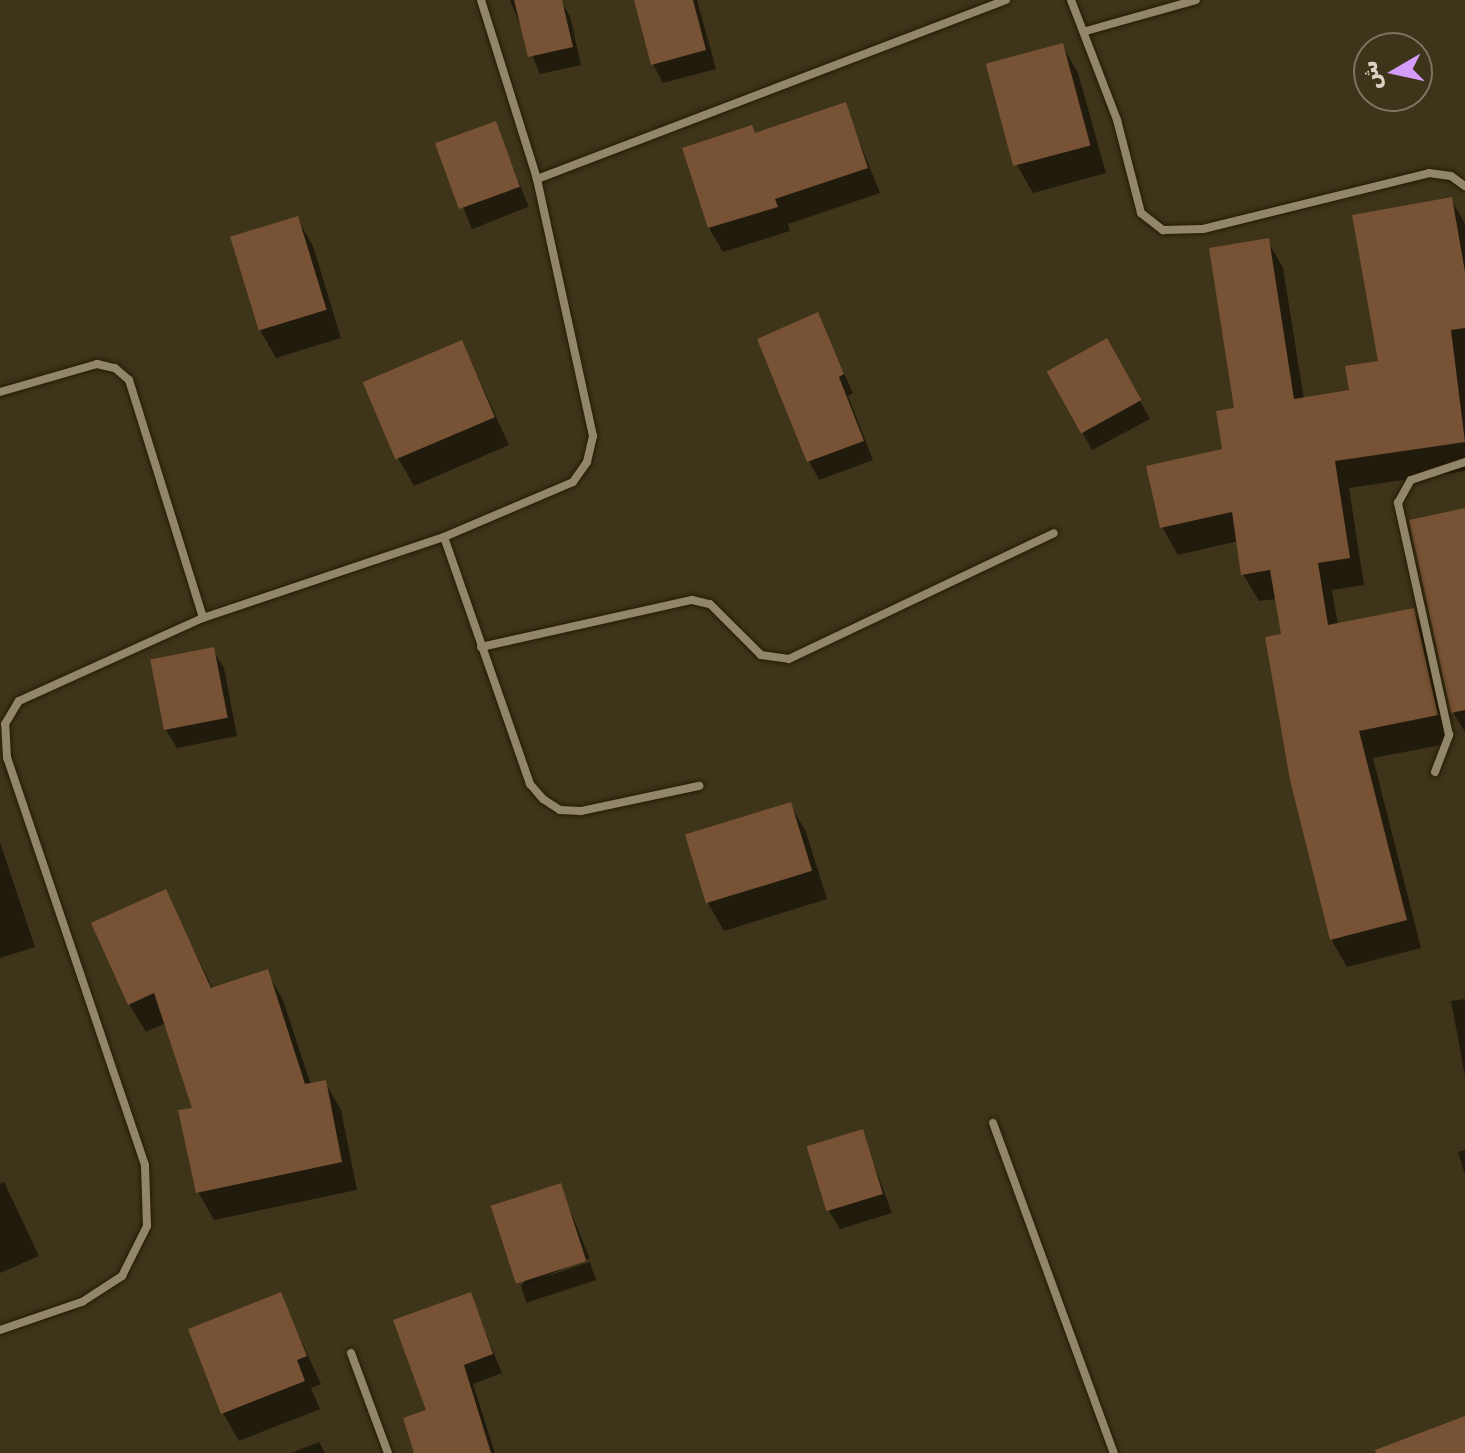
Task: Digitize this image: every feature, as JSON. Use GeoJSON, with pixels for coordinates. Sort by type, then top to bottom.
{"type":"FeatureCollection","features":[{"type":"Feature","properties":{"kind":"street"},"geometry":{"type":"LineString","coordinates":[[0,1330],[82,1302],[122,1276],[147,1226],[145,1165],[7,758],[5,724],[19,701],[203,618],[444,537],[573,482],[587,462],[593,436],[537,179],[481,0]]}},
{"type":"Feature","properties":{"kind":"street"},"geometry":{"type":"LineString","coordinates":[[537,179],[1006,0]]}},
{"type":"Feature","properties":{"kind":"street"},"geometry":{"type":"LineString","coordinates":[[1071,0],[1086,31],[1117,120],[1141,213],[1163,230],[1203,229],[1429,173],[1451,176],[1465,186]]}},
{"type":"Feature","properties":{"kind":"street"},"geometry":{"type":"LineString","coordinates":[[1086,31],[1196,0]]}},
{"type":"Feature","properties":{"kind":"street"},"geometry":{"type":"LineString","coordinates":[[0,392],[97,364],[115,368],[129,380],[203,618]]}},
{"type":"Feature","properties":{"kind":"street"},"geometry":{"type":"LineString","coordinates":[[1435,772],[1449,735],[1398,503],[1411,480],[1465,462]]}},
{"type":"Feature","properties":{"kind":"street"},"geometry":{"type":"LineString","coordinates":[[481,647],[692,600],[710,604],[761,655],[789,659],[1054,533]]}},
{"type":"Feature","properties":{"kind":"street"},"geometry":{"type":"LineString","coordinates":[[444,537],[530,784],[560,810],[581,811],[699,786]]}},
{"type":"Feature","properties":{"kind":"street"},"geometry":{"type":"LineString","coordinates":[[993,1123],[1114,1453]]}},
{"type":"Feature","properties":{"kind":"street"},"geometry":{"type":"LineString","coordinates":[[351,1353],[388,1453]]}},
{"type":"Feature","properties":{"kind":"building"},"geometry":{"type":"Polygon","coordinates":[[[514,0],[562,0],[573,47],[528,57],[514,0]]]}},
{"type":"Feature","properties":{"kind":"building"},"geometry":{"type":"Polygon","coordinates":[[[634,0],[693,0],[706,50],[651,65],[634,0]]]}},
{"type":"Feature","properties":{"kind":"building"},"geometry":{"type":"Polygon","coordinates":[[[1063,43],[1090,145],[1013,166],[986,64],[1063,43]]]}},
{"type":"Feature","properties":{"kind":"building"},"geometry":{"type":"Polygon","coordinates":[[[846,102],[868,168],[775,199],[778,207],[708,228],[682,148],[752,125],[755,133],[846,102]]]}},
{"type":"Feature","properties":{"kind":"building"},"geometry":{"type":"Polygon","coordinates":[[[496,121],[520,187],[459,209],[435,143],[496,121]]]}},
{"type":"Feature","properties":{"kind":"building"},"geometry":{"type":"Polygon","coordinates":[[[1452,197],[1465,272],[1465,328],[1451,330],[1465,442],[1335,461],[1350,558],[1318,563],[1328,625],[1414,608],[1438,715],[1359,731],[1407,920],[1330,940],[1290,780],[1265,637],[1281,634],[1270,570],[1241,575],[1232,512],[1160,528],[1146,466],[1222,449],[1216,411],[1234,408],[1209,248],[1269,238],[1294,399],[1349,390],[1345,366],[1378,361],[1352,215],[1452,197]]]}},
{"type":"Feature","properties":{"kind":"building"},"geometry":{"type":"Polygon","coordinates":[[[298,216],[327,310],[259,330],[230,237],[298,216]]]}},
{"type":"Feature","properties":{"kind":"building"},"geometry":{"type":"Polygon","coordinates":[[[818,312],[844,374],[839,377],[864,441],[807,462],[757,339],[818,312]]]}},
{"type":"Feature","properties":{"kind":"building"},"geometry":{"type":"Polygon","coordinates":[[[1107,338],[1141,400],[1081,434],[1047,371],[1107,338]]]}},
{"type":"Feature","properties":{"kind":"building"},"geometry":{"type":"Polygon","coordinates":[[[462,340],[495,417],[395,460],[363,382],[462,340]]]}},
{"type":"Feature","properties":{"kind":"building"},"geometry":{"type":"Polygon","coordinates":[[[1465,508],[1465,710],[1451,713],[1409,520],[1465,508]]]}},
{"type":"Feature","properties":{"kind":"building"},"geometry":{"type":"Polygon","coordinates":[[[214,647],[228,718],[164,730],[150,659],[214,647]]]}},
{"type":"Feature","properties":{"kind":"building"},"geometry":{"type":"Polygon","coordinates":[[[791,802],[812,871],[706,903],[685,834],[791,802]]]}},
{"type":"Feature","properties":{"kind":"building"},"geometry":{"type":"Polygon","coordinates":[[[166,889],[211,988],[268,969],[305,1084],[326,1080],[342,1162],[196,1193],[178,1110],[192,1108],[154,993],[128,1005],[91,923],[166,889]]]}},
{"type":"Feature","properties":{"kind":"building"},"geometry":{"type":"Polygon","coordinates":[[[863,1129],[883,1194],[826,1211],[807,1146],[863,1129]]]}},
{"type":"Feature","properties":{"kind":"building"},"geometry":{"type":"Polygon","coordinates":[[[561,1183],[586,1261],[516,1284],[491,1206],[561,1183]]]}},
{"type":"Feature","properties":{"kind":"building"},"geometry":{"type":"Polygon","coordinates":[[[281,1292],[307,1356],[297,1360],[305,1381],[221,1414],[188,1329],[281,1292]]]}},
{"type":"Feature","properties":{"kind":"building"},"geometry":{"type":"Polygon","coordinates":[[[471,1292],[493,1354],[464,1365],[491,1453],[414,1453],[403,1418],[426,1410],[393,1320],[471,1292]]]}},
{"type":"Feature","properties":{"kind":"building"},"geometry":{"type":"Polygon","coordinates":[[[1465,1416],[1465,1453],[1376,1453],[1375,1450],[1465,1416]]]}}]}
